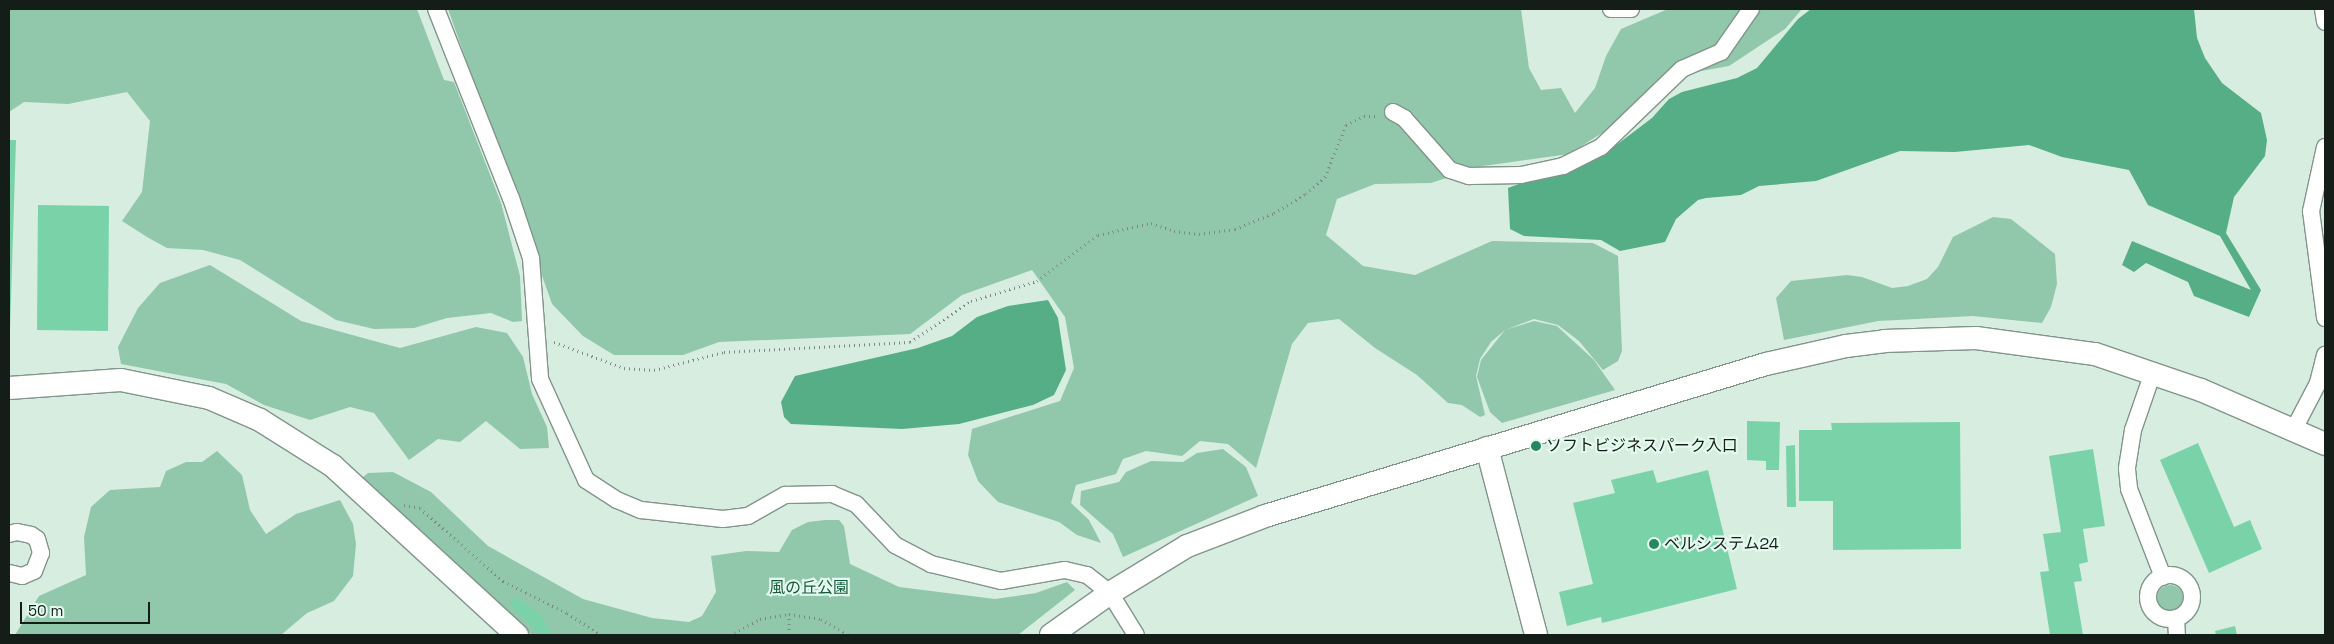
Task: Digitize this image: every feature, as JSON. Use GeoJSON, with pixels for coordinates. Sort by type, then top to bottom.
{"type":"FeatureCollection","features":[{"type":"Feature","properties":{"kind":"street"},"geometry":{"type":"LineString","coordinates":[[436,9],[511,198],[531,258],[539,339],[540,379],[586,480],[617,500],[641,510],[723,520],[748,516],[785,495],[832,494],[856,504],[895,545],[931,564],[1001,581],[1075,570],[1087,575],[1110,593],[1136,635]]}},
{"type":"Feature","properties":{"kind":"street"},"geometry":{"type":"LineString","coordinates":[[1612,9],[1631,9]]}},
{"type":"Feature","properties":{"kind":"street"},"geometry":{"type":"LineString","coordinates":[[1393,112],[1404,118],[1450,170],[1469,176],[1521,175],[1563,166],[1601,147],[1682,69],[1721,52],[1751,9]]}},
{"type":"Feature","properties":{"kind":"street"},"geometry":{"type":"LineString","coordinates":[[2323,9],[2325,22]]}},
{"type":"Feature","properties":{"kind":"street"},"geometry":{"type":"LineString","coordinates":[[2325,147],[2311,211],[2325,318]]}},
{"type":"Feature","properties":{"kind":"street"},"geometry":{"type":"LineString","coordinates":[[1051,635],[1110,593],[1187,546],[1222,531],[1487,448],[1766,364],[1884,341],[1976,338],[2025,343],[2095,354],[2153,372],[2325,444]]}},
{"type":"Feature","properties":{"kind":"street"},"geometry":{"type":"LineString","coordinates":[[2293,430],[2318,383],[2325,355]]}},
{"type":"Feature","properties":{"kind":"street"},"geometry":{"type":"LineString","coordinates":[[2153,372],[2133,430],[2127,469],[2129,489],[2163,577]]}},
{"type":"Feature","properties":{"kind":"street"},"geometry":{"type":"LineString","coordinates":[[9,388],[122,380],[208,398],[260,420],[333,466],[517,635]]}},
{"type":"Feature","properties":{"kind":"street"},"geometry":{"type":"LineString","coordinates":[[1487,448],[1536,635]]}},
{"type":"Feature","properties":{"kind":"street"},"geometry":{"type":"LineString","coordinates":[[9,534],[17,532],[31,535],[37,540],[42,553],[34,571],[22,576],[9,573]]}},
{"type":"Feature","properties":{"kind":"street"},"geometry":{"type":"LineString","coordinates":[[2163,577],[2179,578],[2190,590],[2190,606],[2176,618],[2161,617],[2150,605],[2150,588],[2163,577]]}},
{"type":"Feature","properties":{"kind":"street"},"geometry":{"type":"LineString","coordinates":[[2176,618],[2177,635]]}},
{"type":"Feature","properties":{"kind":"path"},"geometry":{"type":"LineString","coordinates":[[539,339],[624,368],[654,370],[724,352],[910,342],[972,301],[1037,281],[1098,235],[1151,223],[1174,231],[1199,234],[1235,229],[1274,212],[1306,194],[1325,177],[1346,126],[1364,116],[1380,116],[1393,112]]}},
{"type":"Feature","properties":{"kind":"path"},"geometry":{"type":"LineString","coordinates":[[398,506],[420,508],[503,581],[567,613],[601,635]]}},
{"type":"Feature","properties":{"kind":"path"},"geometry":{"type":"LineString","coordinates":[[789,614],[789,635]]}},
{"type":"Feature","properties":{"kind":"path"},"geometry":{"type":"LineString","coordinates":[[730,635],[760,619],[789,614],[821,619],[849,635]]}},
{"type":"Feature","properties":{"kind":"green space"},"geometry":{"type":"Polygon","coordinates":[[[9,9],[417,9],[444,80],[454,82],[501,203],[520,276],[522,321],[513,322],[491,313],[447,318],[414,328],[374,329],[336,320],[240,260],[203,250],[167,248],[147,237],[122,221],[142,192],[150,121],[127,92],[68,104],[24,102],[9,112],[9,9]]]}},
{"type":"Feature","properties":{"kind":"green space"},"geometry":{"type":"Polygon","coordinates":[[[448,9],[1521,9],[1529,68],[1541,90],[1561,88],[1575,113],[1595,88],[1606,56],[1621,29],[1668,9],[1802,9],[1785,29],[1729,66],[1662,78],[1613,126],[1569,154],[1483,166],[1431,183],[1375,184],[1337,199],[1326,235],[1363,266],[1415,275],[1492,241],[1593,243],[1618,256],[1622,351],[1618,361],[1603,370],[1579,341],[1558,325],[1534,319],[1505,330],[1491,342],[1480,359],[1476,376],[1485,415],[1480,417],[1462,405],[1448,403],[1417,375],[1375,348],[1339,319],[1308,323],[1292,344],[1256,468],[1228,444],[1200,441],[1182,456],[1146,451],[1123,459],[1116,474],[1076,485],[1071,503],[1089,520],[1101,543],[1077,535],[1059,522],[998,502],[978,481],[968,455],[972,429],[1060,401],[1074,368],[1065,317],[1032,270],[962,295],[910,334],[719,342],[683,355],[614,355],[583,336],[552,304],[448,9]]]}},
{"type":"Feature","properties":{"kind":"green space"},"geometry":{"type":"Polygon","coordinates":[[[1993,217],[2011,219],[2055,254],[2057,284],[2051,307],[2042,323],[1973,316],[1878,321],[1784,340],[1776,298],[1791,281],[1847,275],[1862,277],[1892,288],[1908,286],[1927,279],[1938,267],[1953,237],[1993,217]]]}},
{"type":"Feature","properties":{"kind":"green space"},"geometry":{"type":"Polygon","coordinates":[[[210,265],[301,321],[400,348],[476,327],[507,333],[523,357],[532,394],[547,427],[549,448],[520,449],[486,421],[460,442],[438,439],[409,460],[374,413],[350,407],[310,420],[264,405],[226,384],[121,364],[118,347],[138,308],[160,283],[210,265]]]}},
{"type":"Feature","properties":{"kind":"green space"},"geometry":{"type":"Polygon","coordinates":[[[1534,321],[1557,326],[1594,360],[1615,390],[1502,423],[1490,412],[1477,377],[1481,360],[1505,330],[1534,321]]]}},
{"type":"Feature","properties":{"kind":"green space"},"geometry":{"type":"Polygon","coordinates":[[[1223,449],[1246,467],[1258,496],[1123,557],[1113,534],[1080,505],[1081,491],[1119,482],[1126,472],[1151,461],[1183,462],[1197,453],[1223,449]]]}},
{"type":"Feature","properties":{"kind":"green space"},"geometry":{"type":"Polygon","coordinates":[[[217,451],[242,475],[250,510],[266,534],[296,514],[340,500],[353,524],[356,544],[353,576],[334,601],[307,613],[281,635],[15,635],[39,596],[86,575],[84,537],[91,507],[110,490],[160,487],[166,471],[186,462],[202,462],[217,451]]]}},
{"type":"Feature","properties":{"kind":"green space","name":"風の丘公園"},"geometry":{"type":"Polygon","coordinates":[[[393,472],[431,492],[488,546],[583,599],[652,618],[689,622],[702,616],[716,592],[711,556],[746,551],[779,552],[792,530],[808,522],[825,520],[839,520],[844,526],[850,564],[899,587],[995,599],[1036,593],[1067,582],[1075,590],[1018,635],[532,635],[362,478],[368,473],[393,472]]]}},
{"type":"Feature","properties":{"kind":"green space"},"geometry":{"type":"Polygon","coordinates":[[[2170,585],[2179,589],[2183,598],[2179,607],[2170,611],[2161,607],[2157,598],[2161,589],[2170,585]]]}},
{"type":"Feature","properties":{"kind":"shaded area"},"geometry":{"type":"Polygon","coordinates":[[[1811,9],[2194,9],[2197,38],[2205,58],[2222,83],[2261,113],[2267,140],[2265,156],[2234,197],[2226,233],[2261,290],[2249,317],[2194,296],[2188,282],[2146,263],[2134,272],[2122,265],[2132,241],[2251,290],[2220,236],[2148,205],[2129,170],[2062,157],[2029,145],[1955,152],[1900,151],[1816,181],[1759,186],[1741,195],[1698,200],[1676,219],[1665,242],[1620,251],[1601,240],[1524,236],[1510,229],[1508,188],[1611,149],[1652,118],[1669,99],[1682,92],[1737,78],[1757,68],[1798,19],[1811,9]]]}},
{"type":"Feature","properties":{"kind":"shaded area"},"geometry":{"type":"Polygon","coordinates":[[[1048,300],[1058,318],[1066,370],[1054,395],[1033,405],[959,424],[902,429],[791,424],[784,417],[781,402],[795,376],[918,348],[952,336],[977,317],[1008,306],[1048,300]]]}},
{"type":"Feature","properties":{"kind":"building"},"geometry":{"type":"Polygon","coordinates":[[[9,140],[16,140],[10,331],[9,331],[9,140]]]}},
{"type":"Feature","properties":{"kind":"building"},"geometry":{"type":"Polygon","coordinates":[[[38,205],[109,206],[108,331],[37,330],[38,205]]]}},
{"type":"Feature","properties":{"kind":"building"},"geometry":{"type":"Polygon","coordinates":[[[1747,421],[1780,422],[1779,470],[1766,470],[1766,461],[1747,460],[1747,421]]]}},
{"type":"Feature","properties":{"kind":"building"},"geometry":{"type":"Polygon","coordinates":[[[1960,422],[1961,549],[1833,550],[1833,501],[1799,501],[1799,430],[1832,430],[1831,423],[1960,422]]]}},
{"type":"Feature","properties":{"kind":"building"},"geometry":{"type":"Polygon","coordinates":[[[2198,443],[2234,527],[2250,520],[2262,549],[2209,573],[2160,460],[2198,443]]]}},
{"type":"Feature","properties":{"kind":"building"},"geometry":{"type":"Polygon","coordinates":[[[1795,445],[1796,507],[1787,507],[1786,446],[1795,445]]]}},
{"type":"Feature","properties":{"kind":"building"},"geometry":{"type":"Polygon","coordinates":[[[2093,449],[2105,526],[2083,529],[2088,562],[2079,564],[2082,581],[2074,582],[2083,635],[2050,635],[2040,572],[2049,571],[2043,534],[2061,532],[2049,456],[2093,449]]]}},
{"type":"Feature","properties":{"kind":"building","name":"ベルシステム24"},"geometry":{"type":"Polygon","coordinates":[[[1653,470],[1657,483],[1708,470],[1737,589],[1602,623],[1601,617],[1567,626],[1559,592],[1593,584],[1573,503],[1615,493],[1611,480],[1653,470]]]}},
{"type":"Feature","properties":{"kind":"building"},"geometry":{"type":"Polygon","coordinates":[[[516,597],[546,619],[543,622],[552,631],[548,635],[541,635],[509,604],[516,597]]]}},
{"type":"Feature","properties":{"kind":"building"},"geometry":{"type":"Polygon","coordinates":[[[2235,626],[2237,635],[2216,635],[2215,631],[2235,626]]]}},
{"type":"Feature","properties":{"kind":"place","name":"ソフトビジネスパーク入口"},"geometry":{"type":"Point","coordinates":[1536,446]}},
{"type":"Feature","properties":{"kind":"place","name":"ベルシステム24"},"geometry":{"type":"Point","coordinates":[1654,544]}}]}
